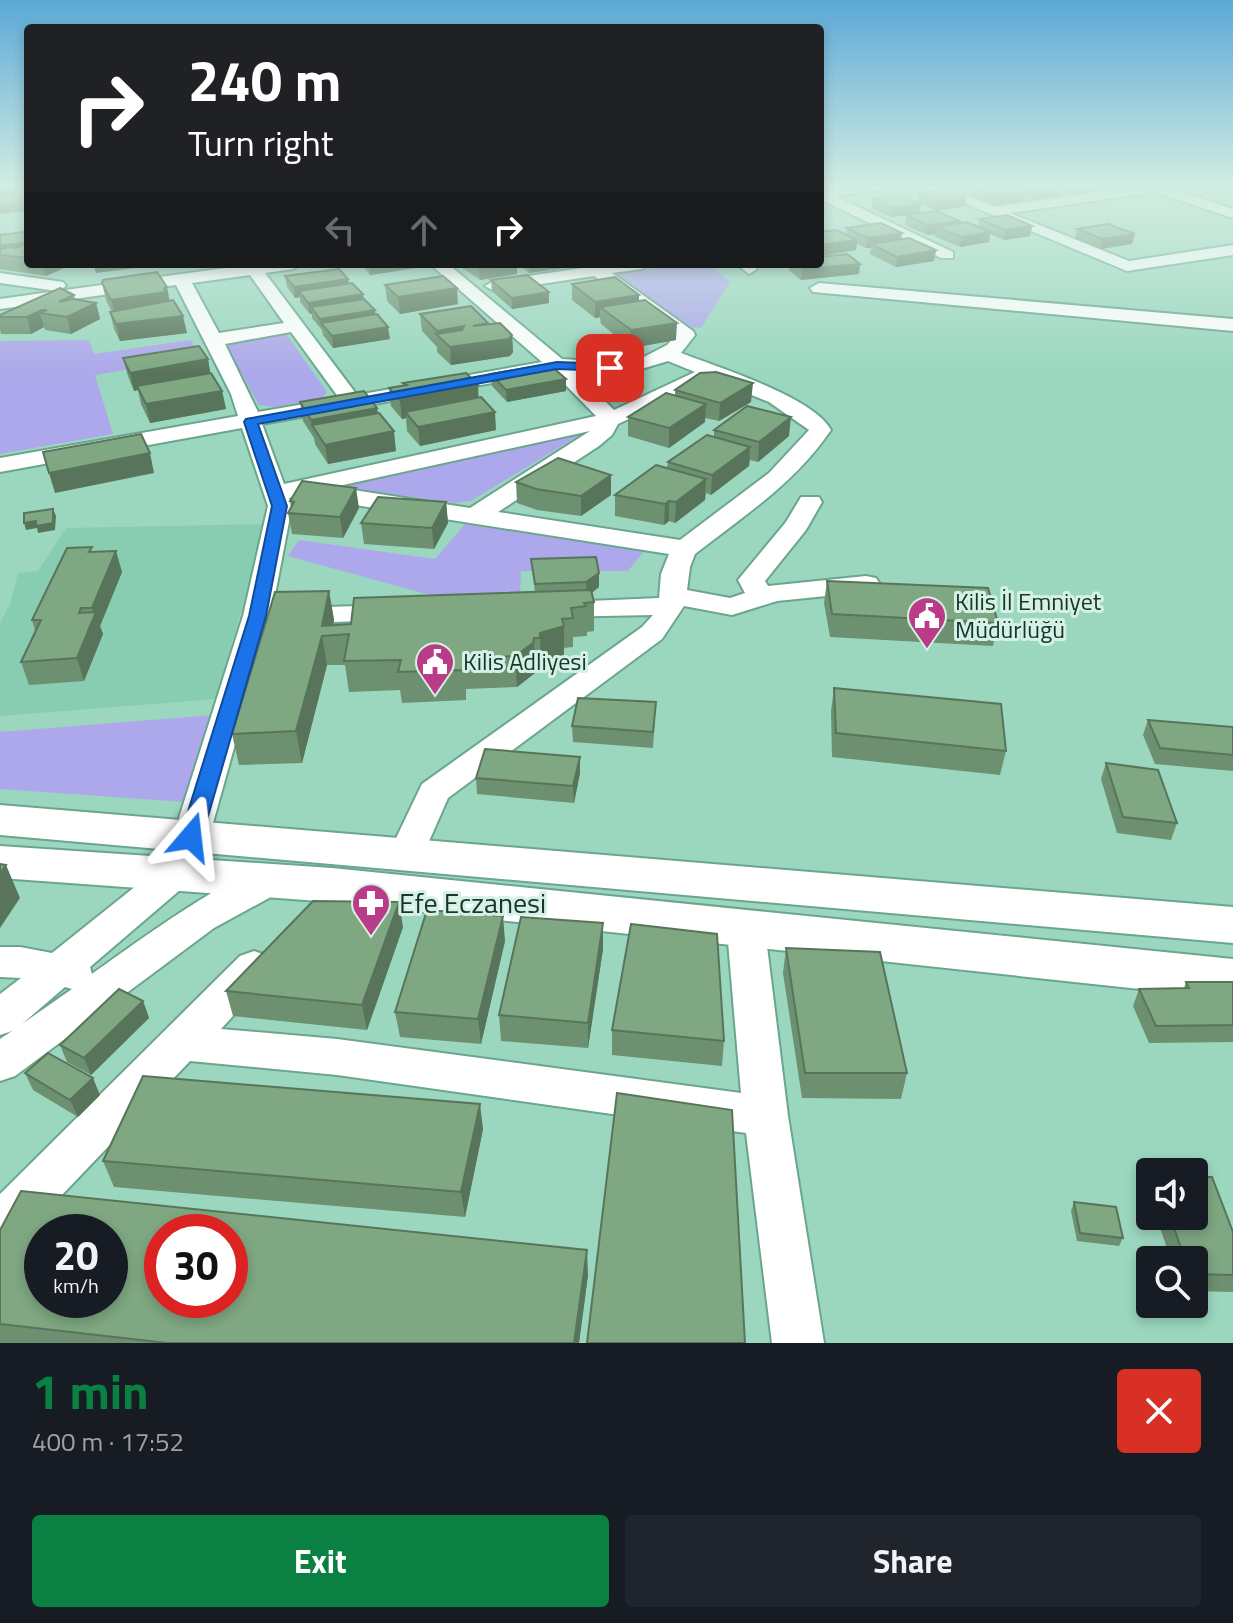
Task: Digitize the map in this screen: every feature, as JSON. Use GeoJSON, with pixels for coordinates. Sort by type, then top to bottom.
{"type":"FeatureCollection","features":[{"type":"Feature","properties":{"kind":"main road"},"geometry":{"type":"LineString","coordinates":[[0,820],[183,856],[267,882],[332,885],[1233,979]]}},
{"type":"Feature","properties":{"kind":"main road"},"geometry":{"type":"LineString","coordinates":[[0,862],[183,856],[406,855],[1233,925]]}},
{"type":"Feature","properties":{"kind":"street"},"geometry":{"type":"LineString","coordinates":[[932,248],[947,255]]}},
{"type":"Feature","properties":{"kind":"street"},"geometry":{"type":"LineString","coordinates":[[1082,248],[1127,266],[1233,250]]}},
{"type":"Feature","properties":{"kind":"street"},"geometry":{"type":"LineString","coordinates":[[0,304],[201,268]]}},
{"type":"Feature","properties":{"kind":"street"},"geometry":{"type":"LineString","coordinates":[[176,271],[262,268]]}},
{"type":"Feature","properties":{"kind":"street"},"geometry":{"type":"LineString","coordinates":[[443,268],[557,365],[603,409],[609,420]]}},
{"type":"Feature","properties":{"kind":"street"},"geometry":{"type":"LineString","coordinates":[[469,290],[616,268]]}},
{"type":"Feature","properties":{"kind":"street"},"geometry":{"type":"LineString","coordinates":[[254,269],[353,403]]}},
{"type":"Feature","properties":{"kind":"street"},"geometry":{"type":"LineString","coordinates":[[0,1018],[60,970],[183,856],[257,616],[280,506],[241,394],[176,271]]}},
{"type":"Feature","properties":{"kind":"street"},"geometry":{"type":"LineString","coordinates":[[0,465],[557,365],[640,366],[677,348],[686,335],[597,271]]}},
{"type":"Feature","properties":{"kind":"street"},"geometry":{"type":"LineString","coordinates":[[0,278],[78,289]]}},
{"type":"Feature","properties":{"kind":"street"},"geometry":{"type":"LineString","coordinates":[[819,288],[1233,325]]}},
{"type":"Feature","properties":{"kind":"street"},"geometry":{"type":"LineString","coordinates":[[0,295],[78,289]]}},
{"type":"Feature","properties":{"kind":"street"},"geometry":{"type":"LineString","coordinates":[[11,322],[78,289]]}},
{"type":"Feature","properties":{"kind":"street"},"geometry":{"type":"LineString","coordinates":[[214,340],[297,326]]}},
{"type":"Feature","properties":{"kind":"street"},"geometry":{"type":"LineString","coordinates":[[406,855],[434,792],[652,633],[668,614],[674,565],[685,549],[776,477],[815,439],[820,430],[817,424],[776,398],[667,354]]}},
{"type":"Feature","properties":{"kind":"street"},"geometry":{"type":"LineString","coordinates":[[275,493],[609,420],[712,372]]}},
{"type":"Feature","properties":{"kind":"street"},"geometry":{"type":"LineString","coordinates":[[477,515],[591,441],[604,430],[609,420]]}},
{"type":"Feature","properties":{"kind":"street"},"geometry":{"type":"LineString","coordinates":[[275,493],[328,492],[685,549]]}},
{"type":"Feature","properties":{"kind":"street"},"geometry":{"type":"LineString","coordinates":[[760,596],[751,580],[797,525],[810,502]]}},
{"type":"Feature","properties":{"kind":"street"},"geometry":{"type":"LineString","coordinates":[[527,609],[672,600],[727,607],[744,604],[760,596],[833,585],[888,584]]}},
{"type":"Feature","properties":{"kind":"street"},"geometry":{"type":"LineString","coordinates":[[257,616],[416,612]]}},
{"type":"Feature","properties":{"kind":"street"},"geometry":{"type":"LineString","coordinates":[[0,1063],[200,918],[267,882]]}},
{"type":"Feature","properties":{"kind":"street"},"geometry":{"type":"LineString","coordinates":[[0,1226],[182,1043],[332,885]]}},
{"type":"Feature","properties":{"kind":"street"},"geometry":{"type":"LineString","coordinates":[[746,930],[766,1116],[798,1343]]}},
{"type":"Feature","properties":{"kind":"street"},"geometry":{"type":"LineString","coordinates":[[0,962],[20,962],[113,980]]}},
{"type":"Feature","properties":{"kind":"street"},"geometry":{"type":"LineString","coordinates":[[182,1043],[337,1057],[766,1116]]}},
{"type":"Feature","properties":{"kind":"shaded area"},"geometry":{"type":"Polygon","coordinates":[[[654,268],[714,268],[730,282],[701,328],[692,327],[611,276],[654,268]]]}},
{"type":"Feature","properties":{"kind":"shaded area"},"geometry":{"type":"Polygon","coordinates":[[[284,331],[327,392],[322,398],[275,407],[259,405],[224,341],[284,331]]]}},
{"type":"Feature","properties":{"kind":"shaded area"},"geometry":{"type":"Polygon","coordinates":[[[89,340],[94,354],[191,340],[200,358],[95,375],[113,434],[0,454],[0,341],[89,340]]]}},
{"type":"Feature","properties":{"kind":"shaded area"},"geometry":{"type":"Polygon","coordinates":[[[578,436],[471,501],[456,503],[338,486],[341,483],[578,436]]]}},
{"type":"Feature","properties":{"kind":"shaded area"},"geometry":{"type":"Polygon","coordinates":[[[266,524],[216,699],[0,716],[0,623],[10,604],[18,573],[38,571],[66,528],[266,524]]]}},
{"type":"Feature","properties":{"kind":"shaded area"},"geometry":{"type":"Polygon","coordinates":[[[465,524],[644,551],[628,571],[521,571],[520,598],[426,594],[288,556],[299,540],[435,559],[465,524]]]}},
{"type":"Feature","properties":{"kind":"shaded area"},"geometry":{"type":"Polygon","coordinates":[[[213,715],[185,802],[0,789],[0,732],[213,715]]]}},
{"type":"Feature","properties":{"kind":"building"},"geometry":{"type":"Polygon","coordinates":[[[24,248],[24,258],[0,255],[0,250],[24,248]]]}},
{"type":"Feature","properties":{"kind":"building"},"geometry":{"type":"Polygon","coordinates":[[[878,248],[936,250],[897,257],[878,248]]]}},
{"type":"Feature","properties":{"kind":"building"},"geometry":{"type":"Polygon","coordinates":[[[847,254],[860,264],[824,267],[824,257],[847,254]]]}},
{"type":"Feature","properties":{"kind":"building"},"geometry":{"type":"Polygon","coordinates":[[[339,269],[348,279],[294,287],[285,276],[339,269]]]}},
{"type":"Feature","properties":{"kind":"building"},"geometry":{"type":"Polygon","coordinates":[[[157,272],[167,287],[164,288],[166,292],[111,300],[102,283],[103,280],[157,272]]]}},
{"type":"Feature","properties":{"kind":"building"},"geometry":{"type":"Polygon","coordinates":[[[527,275],[549,292],[512,298],[491,280],[527,275]]]}},
{"type":"Feature","properties":{"kind":"building"},"geometry":{"type":"Polygon","coordinates":[[[443,276],[457,288],[398,297],[385,285],[443,276]]]}},
{"type":"Feature","properties":{"kind":"building"},"geometry":{"type":"Polygon","coordinates":[[[615,277],[639,295],[595,302],[572,284],[615,277]]]}},
{"type":"Feature","properties":{"kind":"building"},"geometry":{"type":"Polygon","coordinates":[[[352,283],[363,294],[308,303],[299,291],[352,283]]]}},
{"type":"Feature","properties":{"kind":"building"},"geometry":{"type":"Polygon","coordinates":[[[60,288],[74,295],[59,302],[73,299],[96,303],[67,317],[40,313],[47,310],[42,310],[27,317],[0,317],[0,315],[60,288]]]}},
{"type":"Feature","properties":{"kind":"building"},"geometry":{"type":"Polygon","coordinates":[[[364,299],[375,310],[320,319],[311,307],[364,299]]]}},
{"type":"Feature","properties":{"kind":"building"},"geometry":{"type":"Polygon","coordinates":[[[173,300],[183,316],[116,324],[110,312],[173,300]]]}},
{"type":"Feature","properties":{"kind":"building"},"geometry":{"type":"Polygon","coordinates":[[[645,300],[677,323],[631,330],[600,307],[645,300]]]}},
{"type":"Feature","properties":{"kind":"building"},"geometry":{"type":"Polygon","coordinates":[[[471,306],[488,323],[473,326],[500,323],[512,335],[509,339],[450,347],[436,334],[462,330],[464,326],[437,331],[420,314],[471,306]]]}},
{"type":"Feature","properties":{"kind":"building"},"geometry":{"type":"Polygon","coordinates":[[[377,314],[388,327],[332,336],[321,323],[377,314]]]}},
{"type":"Feature","properties":{"kind":"building"},"geometry":{"type":"Polygon","coordinates":[[[199,346],[208,359],[130,373],[123,358],[199,346]]]}},
{"type":"Feature","properties":{"kind":"building"},"geometry":{"type":"Polygon","coordinates":[[[549,364],[566,379],[506,390],[491,374],[549,364]]]}},
{"type":"Feature","properties":{"kind":"building"},"geometry":{"type":"Polygon","coordinates":[[[716,372],[753,383],[720,403],[675,390],[700,373],[716,372]]]}},
{"type":"Feature","properties":{"kind":"building"},"geometry":{"type":"Polygon","coordinates":[[[211,373],[222,391],[146,404],[137,386],[211,373]]]}},
{"type":"Feature","properties":{"kind":"building"},"geometry":{"type":"Polygon","coordinates":[[[466,373],[478,385],[400,400],[389,388],[407,385],[403,383],[466,373]]]}},
{"type":"Feature","properties":{"kind":"building"},"geometry":{"type":"Polygon","coordinates":[[[364,391],[377,408],[311,420],[300,402],[364,391]]]}},
{"type":"Feature","properties":{"kind":"building"},"geometry":{"type":"Polygon","coordinates":[[[666,393],[706,404],[669,428],[628,417],[666,393]]]}},
{"type":"Feature","properties":{"kind":"building"},"geometry":{"type":"Polygon","coordinates":[[[481,397],[495,412],[418,427],[405,412],[481,397]]]}},
{"type":"Feature","properties":{"kind":"building"},"geometry":{"type":"Polygon","coordinates":[[[747,406],[791,417],[759,442],[714,430],[747,406]]]}},
{"type":"Feature","properties":{"kind":"building"},"geometry":{"type":"Polygon","coordinates":[[[379,413],[394,431],[325,445],[312,425],[379,413]]]}},
{"type":"Feature","properties":{"kind":"building"},"geometry":{"type":"Polygon","coordinates":[[[141,434],[150,453],[49,473],[43,452],[141,434]]]}},
{"type":"Feature","properties":{"kind":"building"},"geometry":{"type":"Polygon","coordinates":[[[707,435],[750,447],[712,475],[668,462],[707,435]]]}},
{"type":"Feature","properties":{"kind":"building"},"geometry":{"type":"Polygon","coordinates":[[[558,458],[611,475],[581,496],[536,489],[516,482],[558,458]]]}},
{"type":"Feature","properties":{"kind":"building"},"geometry":{"type":"Polygon","coordinates":[[[656,465],[706,479],[676,502],[665,504],[615,495],[656,465]]]}},
{"type":"Feature","properties":{"kind":"building"},"geometry":{"type":"Polygon","coordinates":[[[302,481],[356,488],[340,517],[288,513],[294,502],[290,501],[302,481]]]}},
{"type":"Feature","properties":{"kind":"building"},"geometry":{"type":"Polygon","coordinates":[[[378,497],[446,502],[432,528],[361,523],[378,497]]]}},
{"type":"Feature","properties":{"kind":"building"},"geometry":{"type":"Polygon","coordinates":[[[53,509],[53,523],[36,526],[36,521],[24,523],[24,513],[53,509]]]}},
{"type":"Feature","properties":{"kind":"building"},"geometry":{"type":"Polygon","coordinates":[[[92,547],[89,552],[116,551],[92,608],[81,608],[79,613],[96,612],[77,658],[21,662],[41,620],[32,620],[67,548],[92,547]]]}},
{"type":"Feature","properties":{"kind":"building"},"geometry":{"type":"Polygon","coordinates":[[[596,557],[599,573],[586,582],[535,584],[531,559],[596,557]]]}},
{"type":"Feature","properties":{"kind":"building"},"geometry":{"type":"Polygon","coordinates":[[[827,581],[988,588],[998,623],[832,614],[827,581]]]}},
{"type":"Feature","properties":{"kind":"building"},"geometry":{"type":"Polygon","coordinates":[[[591,590],[594,602],[571,608],[573,618],[562,619],[564,626],[540,633],[540,638],[534,638],[533,643],[515,656],[463,659],[463,670],[398,672],[401,660],[344,661],[349,634],[322,636],[296,731],[232,734],[275,592],[329,591],[322,626],[351,624],[354,598],[591,590]]]}},
{"type":"Feature","properties":{"kind":"building"},"geometry":{"type":"Polygon","coordinates":[[[834,688],[1001,704],[1006,751],[836,733],[834,688]]]}},
{"type":"Feature","properties":{"kind":"building"},"geometry":{"type":"Polygon","coordinates":[[[578,698],[656,702],[653,732],[572,726],[578,698]]]}},
{"type":"Feature","properties":{"kind":"building"},"geometry":{"type":"Polygon","coordinates":[[[1148,720],[1233,727],[1233,755],[1160,748],[1148,720]]]}},
{"type":"Feature","properties":{"kind":"building"},"geometry":{"type":"Polygon","coordinates":[[[485,749],[580,757],[573,786],[476,778],[485,749]]]}},
{"type":"Feature","properties":{"kind":"building"},"geometry":{"type":"Polygon","coordinates":[[[1106,763],[1158,770],[1177,823],[1123,817],[1106,763]]]}},
{"type":"Feature","properties":{"kind":"building"},"geometry":{"type":"Polygon","coordinates":[[[313,901],[399,902],[362,1005],[226,991],[313,901]]]}},
{"type":"Feature","properties":{"kind":"building"},"geometry":{"type":"Polygon","coordinates":[[[427,910],[503,916],[478,1019],[395,1012],[427,910]]]}},
{"type":"Feature","properties":{"kind":"building"},"geometry":{"type":"Polygon","coordinates":[[[521,917],[603,923],[588,1023],[499,1015],[521,917]]]}},
{"type":"Feature","properties":{"kind":"building"},"geometry":{"type":"Polygon","coordinates":[[[631,924],[717,934],[724,1041],[612,1030],[631,924]]]}},
{"type":"Feature","properties":{"kind":"building"},"geometry":{"type":"Polygon","coordinates":[[[786,948],[880,952],[907,1073],[805,1073],[786,948]]]}},
{"type":"Feature","properties":{"kind":"building"},"geometry":{"type":"Polygon","coordinates":[[[1186,982],[1233,982],[1233,1025],[1156,1026],[1139,989],[1189,988],[1186,982]]]}},
{"type":"Feature","properties":{"kind":"building"},"geometry":{"type":"Polygon","coordinates":[[[119,989],[143,1001],[84,1058],[60,1045],[119,989]]]}},
{"type":"Feature","properties":{"kind":"building"},"geometry":{"type":"Polygon","coordinates":[[[48,1053],[93,1078],[70,1100],[25,1073],[48,1053]]]}},
{"type":"Feature","properties":{"kind":"building"},"geometry":{"type":"Polygon","coordinates":[[[143,1076],[480,1104],[461,1192],[103,1161],[143,1076]]]}},
{"type":"Feature","properties":{"kind":"building"},"geometry":{"type":"Polygon","coordinates":[[[617,1093],[732,1110],[745,1343],[587,1343],[617,1093]]]}},
{"type":"Feature","properties":{"kind":"building"},"geometry":{"type":"Polygon","coordinates":[[[1208,1177],[1212,1177],[1233,1232],[1233,1275],[1208,1274],[1208,1246],[1180,1246],[1175,1230],[1208,1230],[1208,1177]]]}},
{"type":"Feature","properties":{"kind":"building"},"geometry":{"type":"Polygon","coordinates":[[[21,1191],[242,1214],[144,1214],[144,1318],[248,1318],[248,1215],[587,1250],[574,1343],[167,1343],[0,1324],[0,1230],[21,1191]]]}},
{"type":"Feature","properties":{"kind":"building"},"geometry":{"type":"Polygon","coordinates":[[[1074,1202],[1116,1207],[1123,1238],[1080,1233],[1074,1202]]]}},
{"type":"Feature","properties":{"kind":"place","name":"Kilis İl Emniyet Müdürlüğü"},"geometry":{"type":"Point","coordinates":[927,650]}},
{"type":"Feature","properties":{"kind":"place","name":"Kilis Adliyesi"},"geometry":{"type":"Point","coordinates":[435,696]}},
{"type":"Feature","properties":{"kind":"place","name":"Efe Eczanesi"},"geometry":{"type":"Point","coordinates":[371,937]}},
{"type":"Feature","properties":{"kind":"route"},"geometry":{"type":"LineString","coordinates":[[191,837],[257,616],[280,506],[251,422],[557,365],[610,368]]}}]}
